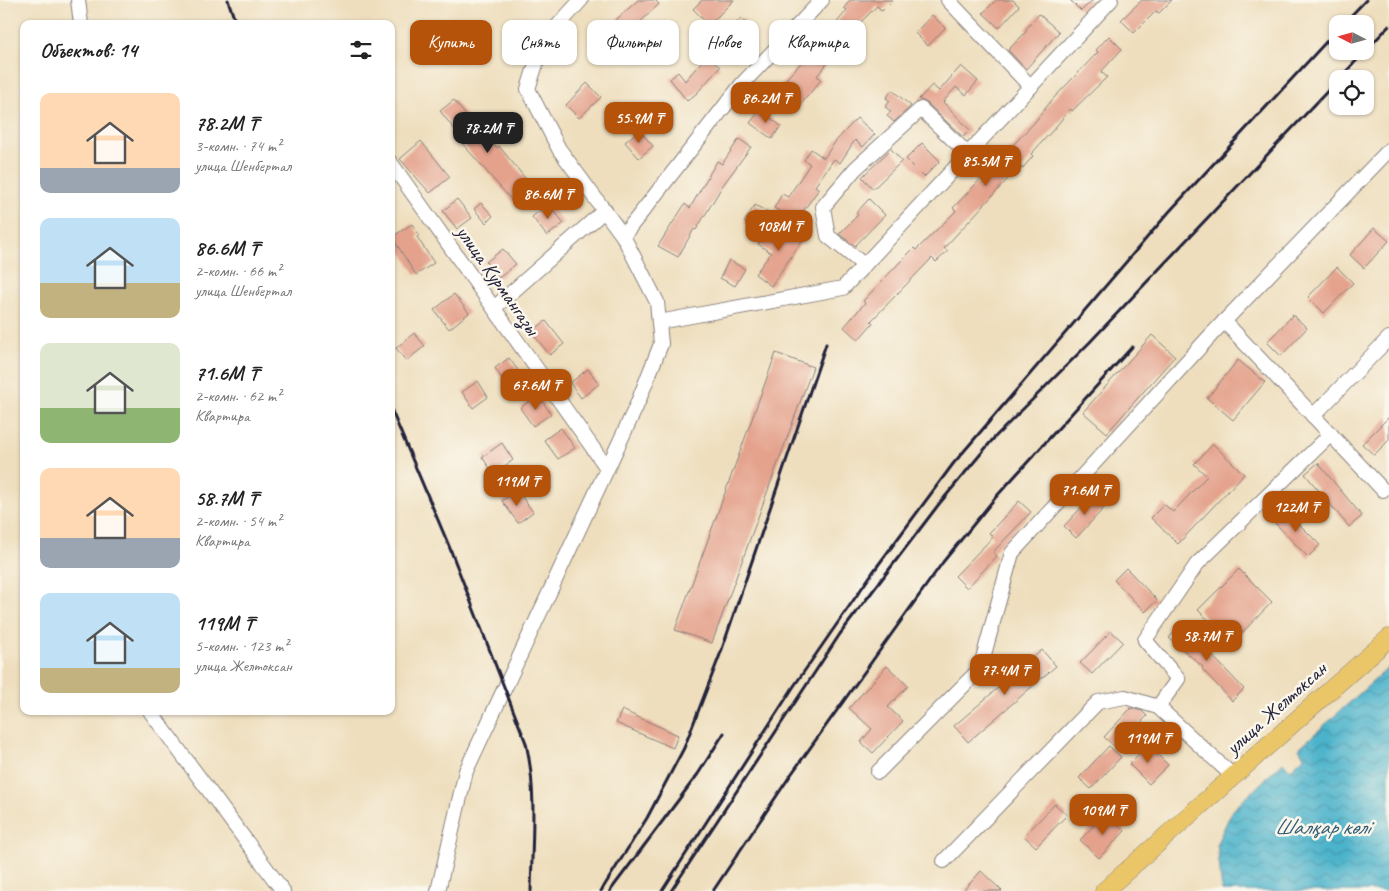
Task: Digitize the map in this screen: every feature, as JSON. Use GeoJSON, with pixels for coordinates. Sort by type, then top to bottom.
{"type":"FeatureCollection","features":[{"type":"Feature","properties":{"kind":"main road","name":"улица Желтоксан"},"geometry":{"type":"LineString","coordinates":[[1104,891],[1389,638]]}},
{"type":"Feature","properties":{"kind":"street"},"geometry":{"type":"LineString","coordinates":[[78,0],[80,20]]}},
{"type":"Feature","properties":{"kind":"street"},"geometry":{"type":"LineString","coordinates":[[438,891],[466,771],[636,407],[661,344],[657,302],[623,236],[559,148],[528,89],[543,42],[581,0]]}},
{"type":"Feature","properties":{"kind":"street"},"geometry":{"type":"LineString","coordinates":[[623,236],[742,84],[822,0]]}},
{"type":"Feature","properties":{"kind":"street"},"geometry":{"type":"LineString","coordinates":[[948,0],[1030,87]]}},
{"type":"Feature","properties":{"kind":"street"},"geometry":{"type":"LineString","coordinates":[[659,322],[843,288],[1111,0]]}},
{"type":"Feature","properties":{"kind":"street"},"geometry":{"type":"LineString","coordinates":[[864,265],[828,236],[823,207],[854,169],[921,109],[968,154]]}},
{"type":"Feature","properties":{"kind":"street"},"geometry":{"type":"LineString","coordinates":[[878,772],[980,668],[1012,553],[1224,321],[1389,150]]}},
{"type":"Feature","properties":{"kind":"street","name":"улица Курмангазы"},"geometry":{"type":"LineString","coordinates":[[395,169],[608,468]]}},
{"type":"Feature","properties":{"kind":"street"},"geometry":{"type":"LineString","coordinates":[[494,308],[604,210]]}},
{"type":"Feature","properties":{"kind":"street"},"geometry":{"type":"LineString","coordinates":[[1224,321],[1383,490]]}},
{"type":"Feature","properties":{"kind":"street"},"geometry":{"type":"LineString","coordinates":[[1313,416],[1389,338]]}},
{"type":"Feature","properties":{"kind":"street"},"geometry":{"type":"LineString","coordinates":[[1158,707],[1178,680],[1145,640],[1197,564],[1331,434]]}},
{"type":"Feature","properties":{"kind":"street"},"geometry":{"type":"LineString","coordinates":[[944,861],[1098,702],[1126,697],[1158,707],[1233,776]]}},
{"type":"Feature","properties":{"kind":"street"},"geometry":{"type":"LineString","coordinates":[[153,715],[283,891]]}},
{"type":"Feature","properties":{"kind":"water","name":"Шалқар көлі"},"geometry":{"type":"Polygon","coordinates":[[[1389,667],[1389,891],[1222,891],[1217,843],[1232,811],[1283,762],[1290,770],[1304,757],[1299,748],[1389,667]]]}},
{"type":"Feature","properties":{"kind":"building"},"geometry":{"type":"Polygon","coordinates":[[[638,0],[655,0],[659,4],[642,20],[616,20],[638,0]]]}},
{"type":"Feature","properties":{"kind":"building"},"geometry":{"type":"Polygon","coordinates":[[[702,0],[734,0],[714,20],[704,20],[693,9],[702,0]]]}},
{"type":"Feature","properties":{"kind":"building"},"geometry":{"type":"Polygon","coordinates":[[[850,0],[893,0],[882,11],[877,6],[863,20],[839,20],[847,10],[844,8],[850,0]]]}},
{"type":"Feature","properties":{"kind":"building"},"geometry":{"type":"Polygon","coordinates":[[[996,0],[1013,0],[1019,6],[999,28],[983,13],[996,0]]]}},
{"type":"Feature","properties":{"kind":"building"},"geometry":{"type":"Polygon","coordinates":[[[1070,0],[1093,0],[1081,11],[1070,0]]]}},
{"type":"Feature","properties":{"kind":"building"},"geometry":{"type":"Polygon","coordinates":[[[1142,0],[1172,0],[1159,13],[1156,11],[1134,33],[1121,20],[1142,0]]]}},
{"type":"Feature","properties":{"kind":"building"},"geometry":{"type":"Polygon","coordinates":[[[1039,14],[1059,32],[1026,69],[1008,50],[1027,31],[1025,30],[1039,14]]]}},
{"type":"Feature","properties":{"kind":"building"},"geometry":{"type":"Polygon","coordinates":[[[932,15],[945,28],[928,46],[915,33],[932,15]]]}},
{"type":"Feature","properties":{"kind":"building"},"geometry":{"type":"Polygon","coordinates":[[[1109,36],[1122,49],[1101,72],[1107,77],[1072,111],[1070,109],[1031,154],[1033,156],[1022,169],[1020,166],[944,248],[948,251],[936,262],[932,258],[871,321],[873,323],[858,340],[844,327],[865,303],[863,301],[914,248],[916,250],[956,211],[953,208],[1034,123],[1051,101],[1098,52],[1096,50],[1109,36]]]}},
{"type":"Feature","properties":{"kind":"building"},"geometry":{"type":"Polygon","coordinates":[[[699,65],[718,65],[720,67],[697,93],[687,101],[670,79],[678,72],[685,81],[699,65]]]}},
{"type":"Feature","properties":{"kind":"building"},"geometry":{"type":"Polygon","coordinates":[[[799,65],[826,65],[817,76],[821,80],[796,110],[774,92],[799,65]]]}},
{"type":"Feature","properties":{"kind":"building"},"geometry":{"type":"Polygon","coordinates":[[[961,66],[978,81],[966,95],[956,87],[943,102],[970,130],[963,137],[927,103],[919,99],[932,85],[939,91],[961,66]]]}},
{"type":"Feature","properties":{"kind":"building"},"geometry":{"type":"Polygon","coordinates":[[[587,83],[601,97],[579,118],[566,105],[587,83]]]}},
{"type":"Feature","properties":{"kind":"building"},"geometry":{"type":"Polygon","coordinates":[[[892,90],[911,106],[894,122],[887,116],[891,111],[885,107],[890,101],[886,98],[892,90]]]}},
{"type":"Feature","properties":{"kind":"building"},"geometry":{"type":"Polygon","coordinates":[[[454,100],[476,129],[479,127],[497,148],[499,146],[533,188],[514,203],[461,142],[463,140],[440,111],[454,100]]]}},
{"type":"Feature","properties":{"kind":"building"},"geometry":{"type":"Polygon","coordinates":[[[760,110],[781,126],[772,139],[750,123],[760,110]]]}},
{"type":"Feature","properties":{"kind":"building"},"geometry":{"type":"Polygon","coordinates":[[[857,118],[875,134],[863,147],[855,140],[840,163],[834,159],[815,186],[819,189],[796,221],[774,208],[782,194],[788,197],[810,164],[804,160],[811,149],[824,158],[835,142],[857,118]]]}},
{"type":"Feature","properties":{"kind":"building"},"geometry":{"type":"Polygon","coordinates":[[[639,130],[653,146],[639,158],[625,142],[639,130]]]}},
{"type":"Feature","properties":{"kind":"building"},"geometry":{"type":"Polygon","coordinates":[[[739,139],[751,147],[723,185],[678,257],[658,246],[685,204],[690,208],[717,161],[722,164],[739,139]]]}},
{"type":"Feature","properties":{"kind":"building"},"geometry":{"type":"Polygon","coordinates":[[[421,141],[450,177],[430,193],[400,159],[421,141]]]}},
{"type":"Feature","properties":{"kind":"building"},"geometry":{"type":"Polygon","coordinates":[[[922,143],[940,161],[924,177],[906,159],[922,143]]]}},
{"type":"Feature","properties":{"kind":"building"},"geometry":{"type":"Polygon","coordinates":[[[891,149],[902,161],[873,189],[862,177],[891,149]]]}},
{"type":"Feature","properties":{"kind":"building"},"geometry":{"type":"Polygon","coordinates":[[[457,199],[472,218],[457,229],[443,211],[457,199]]]}},
{"type":"Feature","properties":{"kind":"building"},"geometry":{"type":"Polygon","coordinates":[[[869,199],[885,215],[855,246],[839,234],[858,215],[856,213],[869,199]]]}},
{"type":"Feature","properties":{"kind":"building"},"geometry":{"type":"Polygon","coordinates":[[[481,203],[493,216],[486,223],[474,209],[481,203]]]}},
{"type":"Feature","properties":{"kind":"building"},"geometry":{"type":"Polygon","coordinates":[[[548,204],[564,223],[547,236],[532,217],[548,204]]]}},
{"type":"Feature","properties":{"kind":"building"},"geometry":{"type":"Polygon","coordinates":[[[755,205],[771,214],[760,232],[744,222],[755,205]]]}},
{"type":"Feature","properties":{"kind":"building"},"geometry":{"type":"Polygon","coordinates":[[[791,222],[808,232],[771,286],[755,274],[771,253],[758,244],[766,232],[779,241],[791,222]]]}},
{"type":"Feature","properties":{"kind":"building"},"geometry":{"type":"Polygon","coordinates":[[[412,224],[419,235],[417,237],[434,263],[416,275],[395,242],[395,235],[412,224]]]}},
{"type":"Feature","properties":{"kind":"building"},"geometry":{"type":"Polygon","coordinates":[[[1374,228],[1389,241],[1364,268],[1350,255],[1374,228]]]}},
{"type":"Feature","properties":{"kind":"building"},"geometry":{"type":"Polygon","coordinates":[[[503,249],[516,264],[499,278],[486,262],[503,249]]]}},
{"type":"Feature","properties":{"kind":"building"},"geometry":{"type":"Polygon","coordinates":[[[729,260],[745,269],[735,286],[720,278],[729,260]]]}},
{"type":"Feature","properties":{"kind":"building"},"geometry":{"type":"Polygon","coordinates":[[[1337,267],[1353,283],[1324,313],[1308,297],[1337,267]]]}},
{"type":"Feature","properties":{"kind":"building"},"geometry":{"type":"Polygon","coordinates":[[[454,294],[469,313],[449,329],[434,310],[454,294]]]}},
{"type":"Feature","properties":{"kind":"building"},"geometry":{"type":"Polygon","coordinates":[[[1293,315],[1307,328],[1281,356],[1267,342],[1293,315]]]}},
{"type":"Feature","properties":{"kind":"building"},"geometry":{"type":"Polygon","coordinates":[[[546,321],[564,344],[550,355],[531,332],[546,321]]]}},
{"type":"Feature","properties":{"kind":"building"},"geometry":{"type":"Polygon","coordinates":[[[414,333],[425,346],[406,361],[396,348],[414,333]]]}},
{"type":"Feature","properties":{"kind":"building"},"geometry":{"type":"Polygon","coordinates":[[[1152,335],[1175,356],[1107,433],[1083,412],[1152,335]]]}},
{"type":"Feature","properties":{"kind":"building"},"geometry":{"type":"Polygon","coordinates":[[[776,353],[813,367],[712,643],[675,630],[776,353]]]}},
{"type":"Feature","properties":{"kind":"building"},"geometry":{"type":"Polygon","coordinates":[[[509,358],[525,380],[510,391],[495,368],[509,358]]]}},
{"type":"Feature","properties":{"kind":"building"},"geometry":{"type":"Polygon","coordinates":[[[1238,360],[1265,382],[1233,420],[1207,398],[1238,360]]]}},
{"type":"Feature","properties":{"kind":"building"},"geometry":{"type":"Polygon","coordinates":[[[588,369],[599,384],[581,398],[570,383],[588,369]]]}},
{"type":"Feature","properties":{"kind":"building"},"geometry":{"type":"Polygon","coordinates":[[[478,381],[488,397],[473,408],[462,392],[478,381]]]}},
{"type":"Feature","properties":{"kind":"building"},"geometry":{"type":"Polygon","coordinates":[[[538,395],[551,414],[533,426],[520,408],[538,395]]]}},
{"type":"Feature","properties":{"kind":"building"},"geometry":{"type":"Polygon","coordinates":[[[1389,417],[1389,440],[1374,455],[1362,444],[1389,417]]]}},
{"type":"Feature","properties":{"kind":"building"},"geometry":{"type":"Polygon","coordinates":[[[561,428],[575,448],[558,459],[544,440],[561,428]]]}},
{"type":"Feature","properties":{"kind":"building"},"geometry":{"type":"Polygon","coordinates":[[[502,443],[513,460],[494,474],[482,457],[502,443]]]}},
{"type":"Feature","properties":{"kind":"building"},"geometry":{"type":"Polygon","coordinates":[[[1213,444],[1244,474],[1178,544],[1151,518],[1164,504],[1173,512],[1207,476],[1194,464],[1213,444]]]}},
{"type":"Feature","properties":{"kind":"building"},"geometry":{"type":"Polygon","coordinates":[[[1318,463],[1362,516],[1349,527],[1305,474],[1318,463]]]}},
{"type":"Feature","properties":{"kind":"building"},"geometry":{"type":"Polygon","coordinates":[[[517,490],[533,512],[518,523],[502,501],[517,490]]]}},
{"type":"Feature","properties":{"kind":"building"},"geometry":{"type":"Polygon","coordinates":[[[1094,494],[1106,506],[1076,538],[1064,526],[1094,494]]]}},
{"type":"Feature","properties":{"kind":"building"},"geometry":{"type":"Polygon","coordinates":[[[1019,501],[1031,512],[993,552],[997,556],[967,588],[955,576],[993,537],[989,533],[1019,501]]]}},
{"type":"Feature","properties":{"kind":"building"},"geometry":{"type":"Polygon","coordinates":[[[1284,509],[1320,545],[1308,557],[1272,520],[1284,509]]]}},
{"type":"Feature","properties":{"kind":"building"},"geometry":{"type":"Polygon","coordinates":[[[1126,568],[1157,600],[1145,612],[1114,580],[1126,568]]]}},
{"type":"Feature","properties":{"kind":"building"},"geometry":{"type":"Polygon","coordinates":[[[1239,569],[1272,602],[1232,643],[1198,610],[1239,569]]]}},
{"type":"Feature","properties":{"kind":"building"},"geometry":{"type":"Polygon","coordinates":[[[1181,624],[1207,647],[1206,649],[1244,689],[1232,701],[1202,669],[1203,667],[1169,638],[1181,624]]]}},
{"type":"Feature","properties":{"kind":"building"},"geometry":{"type":"Polygon","coordinates":[[[1111,631],[1123,642],[1092,674],[1080,663],[1111,631]]]}},
{"type":"Feature","properties":{"kind":"building"},"geometry":{"type":"Polygon","coordinates":[[[1042,650],[1056,666],[968,742],[954,726],[1042,650]]]}},
{"type":"Feature","properties":{"kind":"building"},"geometry":{"type":"Polygon","coordinates":[[[887,666],[908,686],[888,707],[903,721],[873,753],[861,742],[872,729],[849,708],[887,666]]]}},
{"type":"Feature","properties":{"kind":"building"},"geometry":{"type":"Polygon","coordinates":[[[1131,708],[1142,711],[1147,716],[1116,748],[1104,737],[1131,708]]]}},
{"type":"Feature","properties":{"kind":"building"},"geometry":{"type":"Polygon","coordinates":[[[622,710],[678,735],[673,748],[616,723],[622,710]]]}},
{"type":"Feature","properties":{"kind":"building"},"geometry":{"type":"Polygon","coordinates":[[[1148,745],[1168,765],[1149,784],[1129,764],[1148,745]]]}},
{"type":"Feature","properties":{"kind":"building"},"geometry":{"type":"Polygon","coordinates":[[[1109,746],[1121,757],[1091,789],[1079,778],[1109,746]]]}},
{"type":"Feature","properties":{"kind":"building"},"geometry":{"type":"Polygon","coordinates":[[[1055,804],[1067,815],[1036,847],[1024,836],[1055,804]]]}},
{"type":"Feature","properties":{"kind":"building"},"geometry":{"type":"Polygon","coordinates":[[[1106,813],[1125,831],[1099,858],[1080,840],[1106,813]]]}},
{"type":"Feature","properties":{"kind":"building"},"geometry":{"type":"Polygon","coordinates":[[[981,871],[1002,891],[963,891],[981,871]]]}},
{"type":"Feature","properties":{"kind":"railway"},"geometry":{"type":"LineString","coordinates":[[228,0],[235,20]]}},
{"type":"Feature","properties":{"kind":"railway"},"geometry":{"type":"LineString","coordinates":[[1352,15],[1366,0]]}},
{"type":"Feature","properties":{"kind":"railway"},"geometry":{"type":"LineString","coordinates":[[1347,70],[1389,26]]}},
{"type":"Feature","properties":{"kind":"railway"},"geometry":{"type":"LineString","coordinates":[[662,891],[794,686],[873,572],[953,464],[1169,212],[1329,39]]}},
{"type":"Feature","properties":{"kind":"railway"},"geometry":{"type":"LineString","coordinates":[[671,891],[840,634],[939,504],[994,438],[1090,342],[1329,90]]}},
{"type":"Feature","properties":{"kind":"railway"},"geometry":{"type":"LineString","coordinates":[[601,891],[647,818],[684,748],[721,652],[826,344]]}},
{"type":"Feature","properties":{"kind":"railway"},"geometry":{"type":"LineString","coordinates":[[713,891],[790,776],[943,562],[995,498],[1132,347]]}},
{"type":"Feature","properties":{"kind":"railway"},"geometry":{"type":"LineString","coordinates":[[395,418],[449,546],[526,743],[533,798],[531,891]]}},
{"type":"Feature","properties":{"kind":"railway"},"geometry":{"type":"LineString","coordinates":[[610,891],[698,774],[724,733]]}}]}
